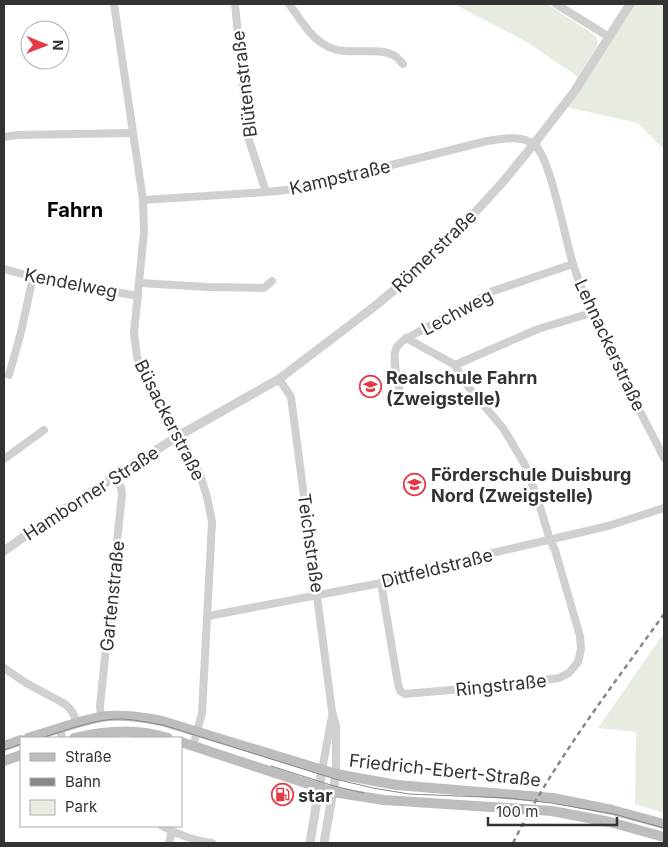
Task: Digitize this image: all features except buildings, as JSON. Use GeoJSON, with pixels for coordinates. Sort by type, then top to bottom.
{"type":"FeatureCollection","features":[{"type":"Feature","properties":{"kind":"main road","name":"Friedrich-Ebert-Straße"},"geometry":{"type":"LineString","coordinates":[[35,737],[61,733],[78,723],[101,717],[148,718],[198,731],[336,774],[397,785],[553,798],[612,810],[664,824]]}},
{"type":"Feature","properties":{"kind":"main road"},"geometry":{"type":"LineString","coordinates":[[80,737],[113,731],[145,732],[164,737]]}},
{"type":"Feature","properties":{"kind":"main road"},"geometry":{"type":"LineString","coordinates":[[4,746],[20,740]]}},
{"type":"Feature","properties":{"kind":"main road","name":"Friedrich-Ebert-Straße"},"geometry":{"type":"LineString","coordinates":[[182,742],[333,792],[384,800],[552,811],[610,822],[664,837]]}},
{"type":"Feature","properties":{"kind":"main road"},"geometry":{"type":"LineString","coordinates":[[4,761],[20,755]]}},
{"type":"Feature","properties":{"kind":"street","name":"Büsackerstraße"},"geometry":{"type":"LineString","coordinates":[[114,4],[142,200],[144,232],[134,333],[136,357],[148,383],[200,474],[208,497],[212,522],[202,712],[193,746]]}},
{"type":"Feature","properties":{"kind":"street","name":"Blütenstraße"},"geometry":{"type":"LineString","coordinates":[[235,4],[248,137],[266,192]]}},
{"type":"Feature","properties":{"kind":"street"},"geometry":{"type":"LineString","coordinates":[[289,4],[316,38],[325,46],[345,51],[384,52],[394,56],[403,64]]}},
{"type":"Feature","properties":{"kind":"street"},"geometry":{"type":"LineString","coordinates":[[556,4],[609,38]]}},
{"type":"Feature","properties":{"kind":"street","name":"Römerstraße"},"geometry":{"type":"LineString","coordinates":[[178,436],[280,379],[375,306],[411,275],[469,219],[534,144],[574,92],[630,4]]}},
{"type":"Feature","properties":{"kind":"street"},"geometry":{"type":"LineString","coordinates":[[4,137],[17,135],[132,133]]}},
{"type":"Feature","properties":{"kind":"street","name":"Kampstraße"},"geometry":{"type":"LineString","coordinates":[[142,200],[266,192],[296,188],[487,141],[516,138],[534,144]]}},
{"type":"Feature","properties":{"kind":"street","name":"Lehnackerstraße"},"geometry":{"type":"LineString","coordinates":[[534,144],[549,175],[573,264],[591,313],[664,458]]}},
{"type":"Feature","properties":{"kind":"street","name":"Lechweg"},"geometry":{"type":"LineString","coordinates":[[402,402],[394,351],[398,344],[493,291],[573,264]]}},
{"type":"Feature","properties":{"kind":"street","name":"Kendelweg"},"geometry":{"type":"LineString","coordinates":[[4,269],[33,277],[138,296]]}},
{"type":"Feature","properties":{"kind":"street"},"geometry":{"type":"LineString","coordinates":[[9,375],[33,277]]}},
{"type":"Feature","properties":{"kind":"street"},"geometry":{"type":"LineString","coordinates":[[140,283],[264,288],[272,281]]}},
{"type":"Feature","properties":{"kind":"street"},"geometry":{"type":"LineString","coordinates":[[455,365],[538,329],[591,313]]}},
{"type":"Feature","properties":{"kind":"street"},"geometry":{"type":"LineString","coordinates":[[406,338],[455,365],[464,382],[503,428],[525,465],[550,540]]}},
{"type":"Feature","properties":{"kind":"street","name":"Teichstraße"},"geometry":{"type":"LineString","coordinates":[[280,379],[291,396],[332,711],[336,726],[336,774]]}},
{"type":"Feature","properties":{"kind":"street"},"geometry":{"type":"LineString","coordinates":[[4,458],[44,430]]}},
{"type":"Feature","properties":{"kind":"street","name":"Hamborner Straße"},"geometry":{"type":"LineString","coordinates":[[4,551],[43,523],[178,436]]}},
{"type":"Feature","properties":{"kind":"street","name":"Gartenstraße"},"geometry":{"type":"LineString","coordinates":[[101,717],[100,706],[122,494],[115,477]]}},
{"type":"Feature","properties":{"kind":"street","name":"Dittfeldstraße"},"geometry":{"type":"LineString","coordinates":[[208,616],[381,583],[458,562],[608,526],[664,508]]}},
{"type":"Feature","properties":{"kind":"street","name":"Ringstraße"},"geometry":{"type":"LineString","coordinates":[[381,583],[398,684],[400,691],[405,694],[559,678],[569,673],[578,662],[581,649],[580,636],[571,602],[556,550],[550,540]]}},
{"type":"Feature","properties":{"kind":"street"},"geometry":{"type":"LineString","coordinates":[[4,668],[26,683],[65,704],[71,710],[78,723]]}},
{"type":"Feature","properties":{"kind":"street","name":"Teichstraße"},"geometry":{"type":"LineString","coordinates":[[322,770],[332,711]]}},
{"type":"Feature","properties":{"kind":"street"},"geometry":{"type":"LineString","coordinates":[[310,843],[322,770]]}},
{"type":"Feature","properties":{"kind":"street"},"geometry":{"type":"LineString","coordinates":[[324,843],[336,774]]}},
{"type":"Feature","properties":{"kind":"street"},"geometry":{"type":"LineString","coordinates":[[164,827],[203,842],[212,843]]}},
{"type":"Feature","properties":{"kind":"street"},"geometry":{"type":"LineString","coordinates":[[170,843],[172,831]]}},
{"type":"Feature","properties":{"kind":"green space"},"geometry":{"type":"Polygon","coordinates":[[[454,4],[547,4],[593,34],[597,38],[598,45],[578,77],[527,42],[454,4]]]}},
{"type":"Feature","properties":{"kind":"green space"},"geometry":{"type":"Polygon","coordinates":[[[634,4],[664,4],[664,155],[663,148],[638,123],[566,107],[634,4]]]}},
{"type":"Feature","properties":{"kind":"green space"},"geometry":{"type":"Polygon","coordinates":[[[664,633],[664,813],[635,804],[636,732],[598,728],[664,633]]]}},
{"type":"Feature","properties":{"kind":"tram line"},"geometry":{"type":"LineString","coordinates":[[44,737],[103,720],[134,720],[163,725],[335,779],[373,788],[409,794],[508,798],[551,803],[614,814],[664,828]]}},
{"type":"Feature","properties":{"kind":"tram line"},"geometry":{"type":"LineString","coordinates":[[4,750],[20,744]]}},
{"type":"Feature","properties":{"kind":"tram line"},"geometry":{"type":"LineString","coordinates":[[271,766],[334,786],[364,793]]}},
{"type":"Feature","properties":{"kind":"railway"},"geometry":{"type":"LineString","coordinates":[[513,843],[546,783],[565,754],[664,614]]}},
{"type":"Feature","properties":{"kind":"place","name":"Realschule Fahrn (Zweigstelle)"},"geometry":{"type":"Point","coordinates":[370,387]}},
{"type":"Feature","properties":{"kind":"place","name":"Förderschule Duisburg Nord (Zweigstelle)"},"geometry":{"type":"Point","coordinates":[415,484]}},
{"type":"Feature","properties":{"kind":"place","name":"star"},"geometry":{"type":"Point","coordinates":[282,795]}},
{"type":"Feature","properties":{"kind":"district","name":"Fahrn"},"geometry":{"type":"Point","coordinates":[75,210]}}]}
